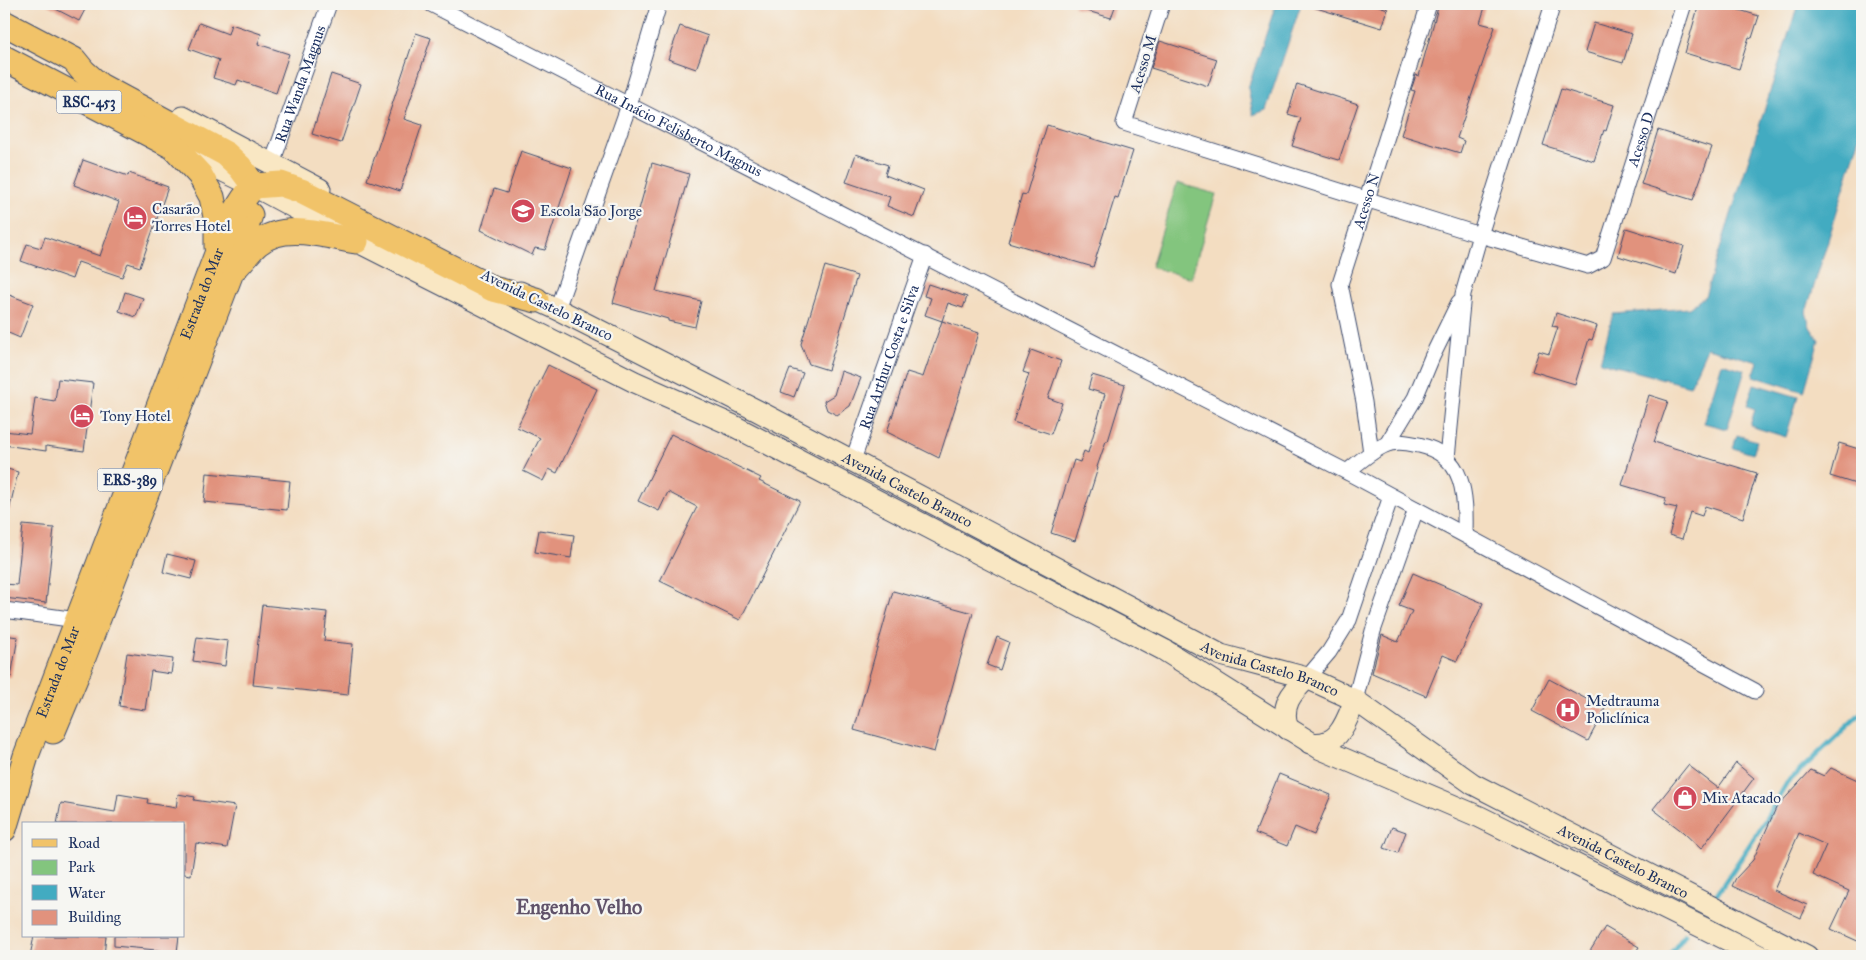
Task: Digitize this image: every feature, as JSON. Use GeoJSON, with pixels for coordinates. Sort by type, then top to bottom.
{"type":"FeatureCollection","features":[{"type":"Feature","properties":{"kind":"main road","name":"Avenida Castelo Branco"},"geometry":{"type":"LineString","coordinates":[[4,24],[546,305],[853,460],[1221,655],[1307,678],[1355,700],[1473,784],[1806,956]]}},
{"type":"Feature","properties":{"kind":"main road","name":"Avenida Castelo Branco"},"geometry":{"type":"LineString","coordinates":[[4,58],[174,147],[254,186],[356,241],[635,382],[732,425],[1156,646],[1310,743],[1480,817],[1760,956]]}},
{"type":"Feature","properties":{"kind":"main road"},"geometry":{"type":"LineString","coordinates":[[74,60],[82,71],[100,86],[226,154],[240,167],[254,186],[281,184],[301,191],[486,286],[546,305]]}},
{"type":"Feature","properties":{"kind":"main road"},"geometry":{"type":"LineString","coordinates":[[174,147],[200,174],[212,197],[223,265],[278,233],[298,231],[356,241]]}},
{"type":"Feature","properties":{"kind":"main road","name":"Estrada do Mar"},"geometry":{"type":"LineString","coordinates":[[5,826],[26,756],[77,620],[223,265],[252,208],[254,186]]}},
{"type":"Feature","properties":{"kind":"main road","name":"Estrada do Mar"},"geometry":{"type":"LineString","coordinates":[[5,826],[44,752],[76,676],[223,265]]}},
{"type":"Feature","properties":{"kind":"main road"},"geometry":{"type":"LineString","coordinates":[[1288,729],[1284,711],[1287,702],[1298,686],[1307,678]]}},
{"type":"Feature","properties":{"kind":"main road"},"geometry":{"type":"LineString","coordinates":[[1310,743],[1320,745],[1329,742],[1337,736],[1343,728],[1355,700]]}},
{"type":"Feature","properties":{"kind":"street","name":"Rua Wanda Magnus"},"geometry":{"type":"LineString","coordinates":[[272,163],[329,4]]}},
{"type":"Feature","properties":{"kind":"street","name":"Rua Inácio Felisberto Magnus"},"geometry":{"type":"LineString","coordinates":[[431,4],[1347,472],[1755,691]]}},
{"type":"Feature","properties":{"kind":"street"},"geometry":{"type":"LineString","coordinates":[[546,305],[629,104],[659,4]]}},
{"type":"Feature","properties":{"kind":"street","name":"Acesso M"},"geometry":{"type":"LineString","coordinates":[[1162,4],[1124,123],[1367,201]]}},
{"type":"Feature","properties":{"kind":"street","name":"Acesso N"},"geometry":{"type":"LineString","coordinates":[[1371,452],[1364,402],[1340,284],[1429,4]]}},
{"type":"Feature","properties":{"kind":"street"},"geometry":{"type":"LineString","coordinates":[[1387,444],[1415,398],[1432,357],[1463,294],[1553,4]]}},
{"type":"Feature","properties":{"kind":"street","name":"Acesso D"},"geometry":{"type":"LineString","coordinates":[[1480,235],[1588,266],[1603,258],[1684,4]]}},
{"type":"Feature","properties":{"kind":"street"},"geometry":{"type":"LineString","coordinates":[[1367,201],[1480,235]]}},
{"type":"Feature","properties":{"kind":"street","name":"Rua Arthur Costa e Silva"},"geometry":{"type":"LineString","coordinates":[[853,460],[925,255]]}},
{"type":"Feature","properties":{"kind":"street"},"geometry":{"type":"LineString","coordinates":[[1447,458],[1463,294]]}},
{"type":"Feature","properties":{"kind":"street"},"geometry":{"type":"LineString","coordinates":[[1347,472],[1371,452],[1387,444],[1404,442],[1428,447],[1447,458],[1458,476],[1465,494],[1465,534]]}},
{"type":"Feature","properties":{"kind":"street"},"geometry":{"type":"LineString","coordinates":[[1307,678],[1329,652],[1348,620],[1391,496]]}},
{"type":"Feature","properties":{"kind":"street"},"geometry":{"type":"LineString","coordinates":[[1355,700],[1373,631],[1416,509]]}},
{"type":"Feature","properties":{"kind":"street"},"geometry":{"type":"LineString","coordinates":[[4,610],[77,620]]}},
{"type":"Feature","properties":{"kind":"street"},"geometry":{"type":"LineString","coordinates":[[1348,620],[1373,631]]}},
{"type":"Feature","properties":{"kind":"green space"},"geometry":{"type":"Polygon","coordinates":[[[1177,183],[1216,194],[1191,278],[1151,267],[1177,183]]]}},
{"type":"Feature","properties":{"kind":"water"},"geometry":{"type":"Polygon","coordinates":[[[1276,4],[1301,4],[1266,110],[1253,115],[1248,88],[1276,4]]]}},
{"type":"Feature","properties":{"kind":"water"},"geometry":{"type":"Polygon","coordinates":[[[1798,4],[1862,4],[1862,130],[1806,312],[1810,327],[1819,340],[1804,392],[1753,376],[1758,362],[1707,348],[1690,386],[1600,362],[1613,314],[1689,308],[1705,296],[1798,4]]]}},
{"type":"Feature","properties":{"kind":"water"},"geometry":{"type":"Polygon","coordinates":[[[1722,363],[1745,370],[1727,429],[1704,423],[1722,363]]]}},
{"type":"Feature","properties":{"kind":"water"},"geometry":{"type":"Polygon","coordinates":[[[1754,384],[1798,397],[1786,437],[1750,426],[1755,409],[1747,406],[1754,384]]]}},
{"type":"Feature","properties":{"kind":"water"},"geometry":{"type":"Polygon","coordinates":[[[1737,435],[1757,441],[1753,454],[1733,448],[1737,435]]]}},
{"type":"Feature","properties":{"kind":"building"},"geometry":{"type":"Polygon","coordinates":[[[46,4],[88,4],[79,21],[46,4]]]}},
{"type":"Feature","properties":{"kind":"building"},"geometry":{"type":"Polygon","coordinates":[[[1075,4],[1116,4],[1111,18],[1074,7],[1075,4]]]}},
{"type":"Feature","properties":{"kind":"building"},"geometry":{"type":"Polygon","coordinates":[[[1314,4],[1373,4],[1388,9],[1382,28],[1313,7],[1314,4]]]}},
{"type":"Feature","properties":{"kind":"building"},"geometry":{"type":"Polygon","coordinates":[[[1439,4],[1486,4],[1480,23],[1495,27],[1457,138],[1464,141],[1460,153],[1401,135],[1415,91],[1411,90],[1416,75],[1419,76],[1439,4]]]}},
{"type":"Feature","properties":{"kind":"building"},"geometry":{"type":"Polygon","coordinates":[[[1699,4],[1737,4],[1736,9],[1759,16],[1752,38],[1749,37],[1739,69],[1685,53],[1699,4]]]}},
{"type":"Feature","properties":{"kind":"building"},"geometry":{"type":"Polygon","coordinates":[[[199,23],[228,34],[231,24],[261,34],[258,44],[289,54],[276,93],[238,80],[236,85],[213,78],[219,60],[189,49],[199,23]]]}},
{"type":"Feature","properties":{"kind":"building"},"geometry":{"type":"Polygon","coordinates":[[[1594,23],[1632,34],[1623,63],[1585,52],[1594,23]]]}},
{"type":"Feature","properties":{"kind":"building"},"geometry":{"type":"Polygon","coordinates":[[[680,26],[708,36],[696,69],[668,59],[680,26]]]}},
{"type":"Feature","properties":{"kind":"building"},"geometry":{"type":"Polygon","coordinates":[[[416,33],[431,38],[404,119],[422,125],[400,191],[367,180],[416,33]]]}},
{"type":"Feature","properties":{"kind":"building"},"geometry":{"type":"Polygon","coordinates":[[[1160,41],[1217,59],[1208,86],[1151,68],[1160,41]]]}},
{"type":"Feature","properties":{"kind":"building"},"geometry":{"type":"Polygon","coordinates":[[[331,74],[361,84],[341,143],[312,134],[331,74]]]}},
{"type":"Feature","properties":{"kind":"building"},"geometry":{"type":"Polygon","coordinates":[[[1297,84],[1358,104],[1339,160],[1292,146],[1301,118],[1288,114],[1297,84]]]}},
{"type":"Feature","properties":{"kind":"building"},"geometry":{"type":"Polygon","coordinates":[[[1561,89],[1614,105],[1594,161],[1543,145],[1561,89]]]}},
{"type":"Feature","properties":{"kind":"building"},"geometry":{"type":"Polygon","coordinates":[[[1047,125],[1133,151],[1118,198],[1115,197],[1093,267],[1008,242],[1022,194],[1026,195],[1047,125]]]}},
{"type":"Feature","properties":{"kind":"building"},"geometry":{"type":"Polygon","coordinates":[[[1658,130],[1712,147],[1693,200],[1641,184],[1658,130]]]}},
{"type":"Feature","properties":{"kind":"building","name":"Escola São Jorge"},"geometry":{"type":"Polygon","coordinates":[[[521,151],[572,168],[545,250],[535,248],[532,255],[481,230],[494,189],[507,193],[521,151]]]}},
{"type":"Feature","properties":{"kind":"building"},"geometry":{"type":"Polygon","coordinates":[[[856,154],[888,165],[885,175],[924,190],[914,217],[887,206],[890,197],[846,182],[856,154]]]}},
{"type":"Feature","properties":{"kind":"building"},"geometry":{"type":"Polygon","coordinates":[[[83,160],[128,176],[129,173],[168,187],[140,267],[128,263],[122,277],[78,262],[72,279],[21,261],[27,244],[41,248],[45,237],[100,256],[119,202],[74,185],[83,160]]]}},
{"type":"Feature","properties":{"kind":"building"},"geometry":{"type":"Polygon","coordinates":[[[652,163],[689,174],[656,291],[701,301],[695,327],[668,321],[668,319],[613,303],[652,163]]]}},
{"type":"Feature","properties":{"kind":"building"},"geometry":{"type":"Polygon","coordinates":[[[1626,228],[1684,246],[1676,274],[1618,256],[1626,228]]]}},
{"type":"Feature","properties":{"kind":"building"},"geometry":{"type":"Polygon","coordinates":[[[825,266],[857,276],[828,370],[809,364],[801,344],[825,266]]]}},
{"type":"Feature","properties":{"kind":"building"},"geometry":{"type":"Polygon","coordinates":[[[928,284],[967,297],[963,308],[948,303],[942,321],[925,315],[931,298],[924,296],[928,284]]]}},
{"type":"Feature","properties":{"kind":"building"},"geometry":{"type":"Polygon","coordinates":[[[125,292],[143,298],[136,317],[119,311],[125,292]]]}},
{"type":"Feature","properties":{"kind":"building"},"geometry":{"type":"Polygon","coordinates":[[[4,293],[33,304],[20,338],[4,331],[4,293]]]}},
{"type":"Feature","properties":{"kind":"building"},"geometry":{"type":"Polygon","coordinates":[[[1556,313],[1597,326],[1592,340],[1589,339],[1575,384],[1532,371],[1539,351],[1549,354],[1558,327],[1552,326],[1556,313]]]}},
{"type":"Feature","properties":{"kind":"building"},"geometry":{"type":"Polygon","coordinates":[[[942,321],[979,333],[939,458],[887,432],[907,372],[923,377],[942,321]]]}},
{"type":"Feature","properties":{"kind":"building"},"geometry":{"type":"Polygon","coordinates":[[[1031,350],[1061,361],[1048,398],[1062,403],[1051,434],[1013,422],[1029,374],[1023,372],[1031,350]]]}},
{"type":"Feature","properties":{"kind":"building"},"geometry":{"type":"Polygon","coordinates":[[[548,365],[597,389],[557,473],[549,469],[543,481],[523,471],[540,438],[517,427],[548,365]]]}},
{"type":"Feature","properties":{"kind":"building"},"geometry":{"type":"Polygon","coordinates":[[[790,369],[803,373],[794,397],[781,392],[790,369]]]}},
{"type":"Feature","properties":{"kind":"building"},"geometry":{"type":"Polygon","coordinates":[[[841,371],[861,378],[850,406],[837,415],[827,410],[824,401],[834,395],[841,371]]]}},
{"type":"Feature","properties":{"kind":"building"},"geometry":{"type":"Polygon","coordinates":[[[1092,375],[1125,385],[1108,441],[1106,441],[1097,467],[1075,541],[1051,533],[1074,460],[1080,462],[1084,451],[1088,453],[1105,394],[1088,389],[1092,375]]]}},
{"type":"Feature","properties":{"kind":"building"},"geometry":{"type":"Polygon","coordinates":[[[58,379],[93,383],[84,451],[46,446],[46,451],[4,445],[4,431],[30,434],[35,398],[55,401],[58,379]]]}},
{"type":"Feature","properties":{"kind":"building"},"geometry":{"type":"Polygon","coordinates":[[[1649,395],[1668,401],[1654,442],[1757,473],[1743,518],[1705,506],[1702,516],[1690,512],[1682,539],[1669,535],[1677,508],[1664,505],[1666,498],[1622,485],[1649,395]]]}},
{"type":"Feature","properties":{"kind":"building"},"geometry":{"type":"Polygon","coordinates":[[[671,434],[761,478],[759,481],[800,501],[740,620],[660,581],[697,507],[668,492],[659,511],[638,501],[671,434]]]}},
{"type":"Feature","properties":{"kind":"building"},"geometry":{"type":"Polygon","coordinates":[[[1839,443],[1862,450],[1862,475],[1859,485],[1830,476],[1839,443]]]}},
{"type":"Feature","properties":{"kind":"building"},"geometry":{"type":"Polygon","coordinates":[[[4,468],[18,472],[9,511],[4,511],[4,468]]]}},
{"type":"Feature","properties":{"kind":"building"},"geometry":{"type":"Polygon","coordinates":[[[207,473],[290,481],[287,510],[204,502],[207,473]]]}},
{"type":"Feature","properties":{"kind":"building"},"geometry":{"type":"Polygon","coordinates":[[[23,525],[54,528],[46,603],[4,598],[4,584],[17,585],[23,525]]]}},
{"type":"Feature","properties":{"kind":"building"},"geometry":{"type":"Polygon","coordinates":[[[539,530],[574,535],[571,558],[535,552],[539,530]]]}},
{"type":"Feature","properties":{"kind":"building"},"geometry":{"type":"Polygon","coordinates":[[[167,554],[196,561],[191,579],[163,572],[167,554]]]}},
{"type":"Feature","properties":{"kind":"building"},"geometry":{"type":"Polygon","coordinates":[[[1413,573],[1483,603],[1457,661],[1443,655],[1426,696],[1372,673],[1382,635],[1398,642],[1412,611],[1399,606],[1413,573]]]}},
{"type":"Feature","properties":{"kind":"building"},"geometry":{"type":"Polygon","coordinates":[[[893,591],[973,613],[934,752],[854,730],[893,591]]]}},
{"type":"Feature","properties":{"kind":"building"},"geometry":{"type":"Polygon","coordinates":[[[262,605],[327,612],[324,641],[353,644],[348,695],[253,685],[262,605]]]}},
{"type":"Feature","properties":{"kind":"building"},"geometry":{"type":"Polygon","coordinates":[[[4,635],[18,637],[11,677],[4,677],[4,635]]]}},
{"type":"Feature","properties":{"kind":"building"},"geometry":{"type":"Polygon","coordinates":[[[197,637],[228,641],[225,666],[193,661],[197,637]]]}},
{"type":"Feature","properties":{"kind":"building"},"geometry":{"type":"Polygon","coordinates":[[[997,637],[1009,642],[1000,670],[987,665],[997,637]]]}},
{"type":"Feature","properties":{"kind":"building"},"geometry":{"type":"Polygon","coordinates":[[[127,653],[173,659],[171,674],[151,671],[145,710],[119,706],[127,653]]]}},
{"type":"Feature","properties":{"kind":"building","name":"Medtrauma Policlínica"},"geometry":{"type":"Polygon","coordinates":[[[1549,679],[1605,709],[1588,741],[1532,711],[1549,679]]]}},
{"type":"Feature","properties":{"kind":"building"},"geometry":{"type":"Polygon","coordinates":[[[1736,763],[1754,778],[1701,849],[1683,832],[1653,809],[1688,765],[1718,788],[1736,763]]]}},
{"type":"Feature","properties":{"kind":"building"},"geometry":{"type":"Polygon","coordinates":[[[1831,768],[1862,782],[1862,943],[1831,929],[1849,891],[1813,875],[1826,845],[1799,833],[1774,890],[1807,905],[1801,918],[1732,886],[1736,878],[1753,860],[1776,808],[1811,770],[1824,776],[1831,768]]]}},
{"type":"Feature","properties":{"kind":"building"},"geometry":{"type":"Polygon","coordinates":[[[1279,774],[1331,795],[1314,835],[1295,827],[1287,846],[1255,833],[1279,774]]]}},
{"type":"Feature","properties":{"kind":"building"},"geometry":{"type":"Polygon","coordinates":[[[118,794],[148,799],[147,803],[176,808],[178,794],[195,797],[194,800],[235,806],[227,848],[196,843],[191,875],[185,874],[185,822],[57,822],[61,803],[115,812],[118,794]]]}},
{"type":"Feature","properties":{"kind":"building"},"geometry":{"type":"Polygon","coordinates":[[[1392,827],[1406,832],[1398,853],[1384,848],[1392,827]]]}},
{"type":"Feature","properties":{"kind":"building"},"geometry":{"type":"Polygon","coordinates":[[[1605,927],[1639,947],[1633,956],[1587,956],[1605,927]]]}},
{"type":"Feature","properties":{"kind":"building"},"geometry":{"type":"Polygon","coordinates":[[[34,938],[106,938],[104,956],[30,956],[34,938]]]}},
{"type":"Feature","properties":{"kind":"building"},"geometry":{"type":"Polygon","coordinates":[[[114,938],[179,938],[177,952],[114,946],[114,938]]]}},
{"type":"Feature","properties":{"kind":"waterway"},"geometry":{"type":"LineString","coordinates":[[1717,894],[1757,834],[1787,783],[1862,712]]}},
{"type":"Feature","properties":{"kind":"waterway"},"geometry":{"type":"LineString","coordinates":[[1669,956],[1685,935]]}},
{"type":"Feature","properties":{"kind":"place","name":"Escola São Jorge"},"geometry":{"type":"Point","coordinates":[523,211]}},
{"type":"Feature","properties":{"kind":"place","name":"Casarão Torres Hotel"},"geometry":{"type":"Point","coordinates":[135,218]}},
{"type":"Feature","properties":{"kind":"place","name":"Tony Hotel"},"geometry":{"type":"Point","coordinates":[82,416]}},
{"type":"Feature","properties":{"kind":"place","name":"Medtrauma Policlínica"},"geometry":{"type":"Point","coordinates":[1568,710]}},
{"type":"Feature","properties":{"kind":"place","name":"Mix Atacado"},"geometry":{"type":"Point","coordinates":[1685,798]}},
{"type":"Feature","properties":{"kind":"district","name":"Engenho Velho"},"geometry":{"type":"Point","coordinates":[579,907]}}]}
